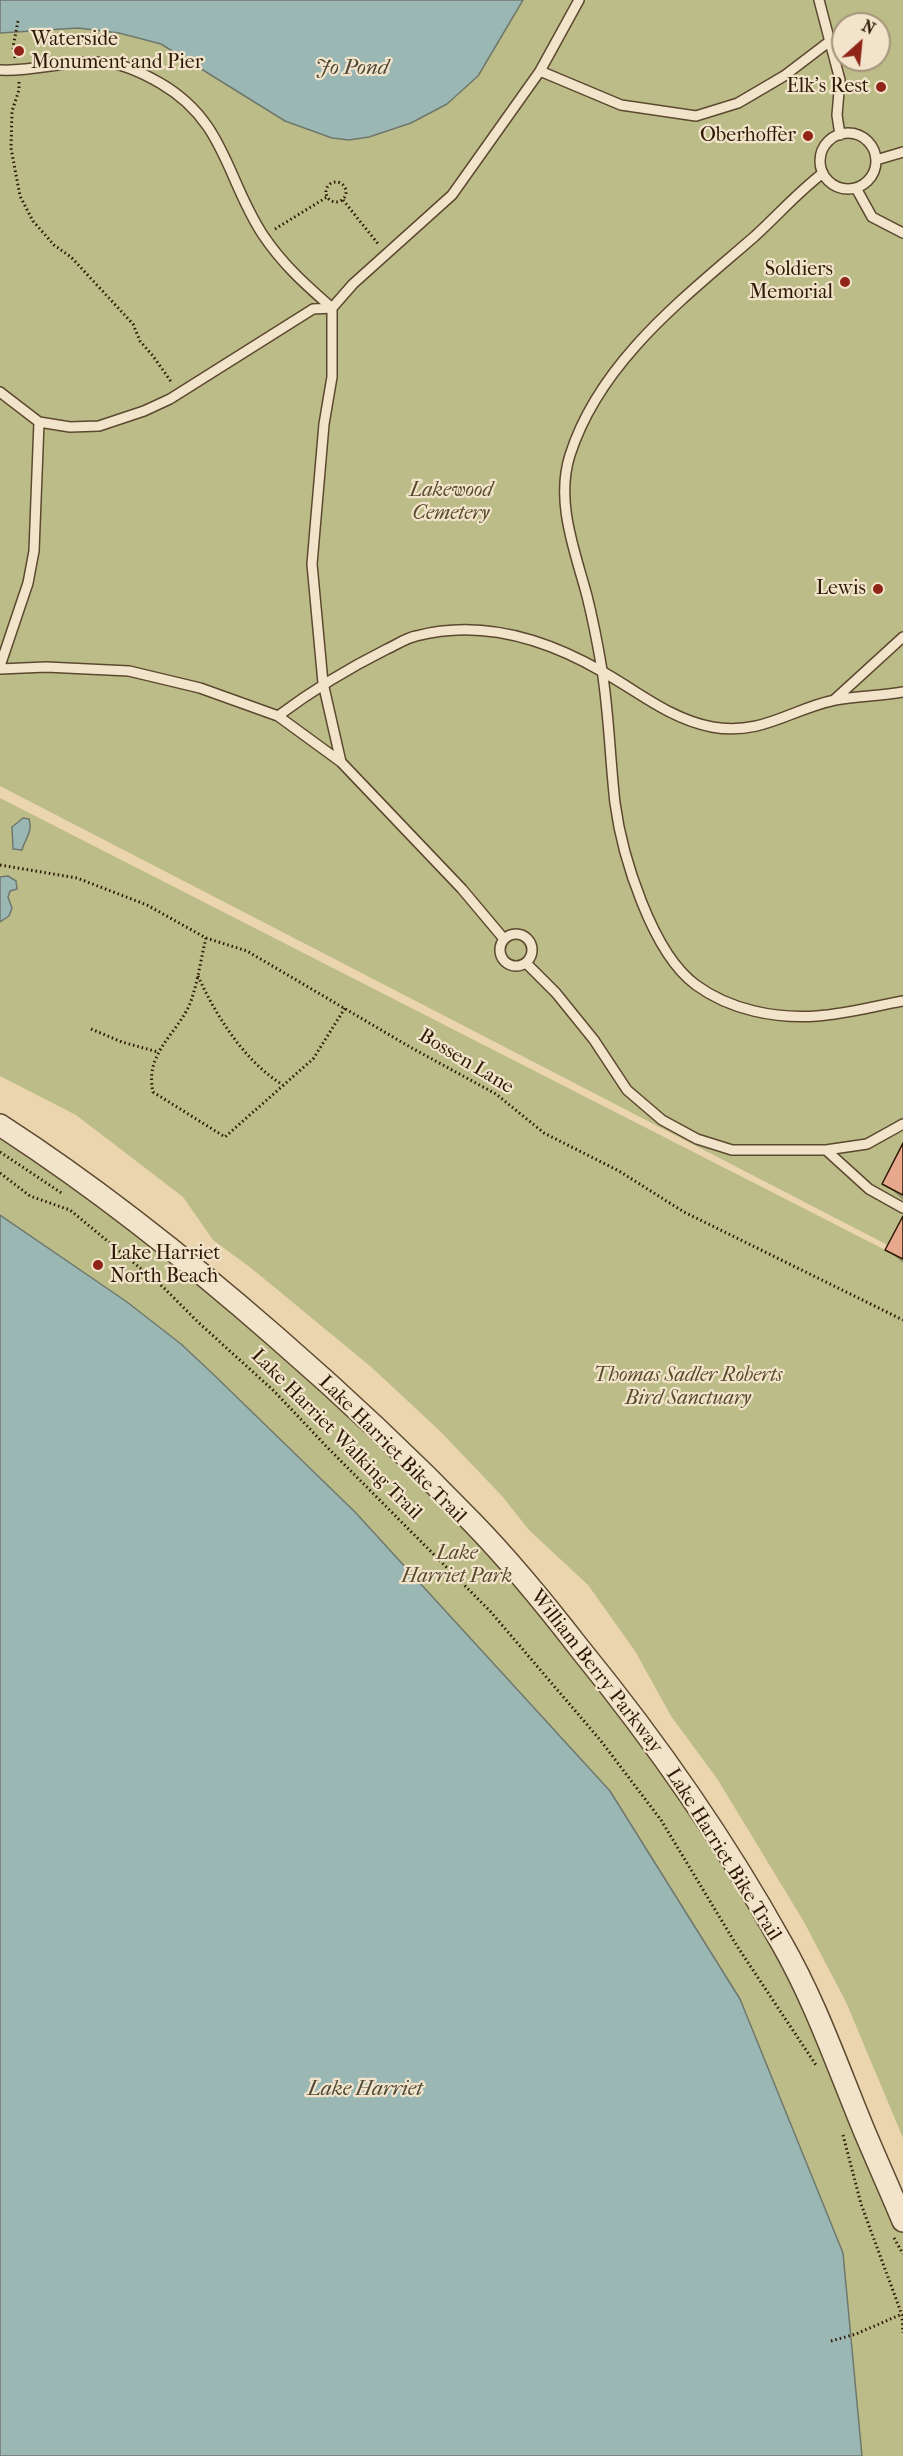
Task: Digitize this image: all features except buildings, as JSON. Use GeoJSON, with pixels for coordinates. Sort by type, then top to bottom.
{"type":"FeatureCollection","features":[{"type":"Feature","properties":{"kind":"street","name":"William Berry Parkway"},"geometry":{"type":"LineString","coordinates":[[0,1125],[67,1169],[177,1252],[322,1377],[388,1438],[474,1524],[555,1617],[644,1729],[729,1854],[783,1944],[830,2042],[898,2229]]}},
{"type":"Feature","properties":{"kind":"lane"},"geometry":{"type":"LineString","coordinates":[[341,762],[323,683],[312,564],[324,424],[332,377],[332,308],[353,284],[452,195],[540,70],[579,0]]}},
{"type":"Feature","properties":{"kind":"lane"},"geometry":{"type":"LineString","coordinates":[[540,70],[621,105],[696,116],[738,103],[784,76],[831,41],[819,0]]}},
{"type":"Feature","properties":{"kind":"lane"},"geometry":{"type":"LineString","coordinates":[[0,70],[18,71],[69,63],[110,63],[147,76],[180,95],[205,121],[224,152],[247,207],[264,236],[294,275],[332,308]]}},
{"type":"Feature","properties":{"kind":"lane"},"geometry":{"type":"LineString","coordinates":[[838,72],[840,80],[837,115],[840,135]]}},
{"type":"Feature","properties":{"kind":"lane"},"geometry":{"type":"LineString","coordinates":[[848,133],[864,139],[874,152],[876,160],[873,174],[863,185],[849,189],[833,185],[823,173],[820,160],[828,142],[848,133]]}},
{"type":"Feature","properties":{"kind":"lane"},"geometry":{"type":"LineString","coordinates":[[876,160],[903,152]]}},
{"type":"Feature","properties":{"kind":"lane"},"geometry":{"type":"LineString","coordinates":[[823,173],[799,191],[770,222],[633,347],[602,390],[578,434],[569,458],[564,498],[566,518],[588,601],[602,671],[615,806],[624,852],[647,917],[674,962],[695,985],[739,1008],[786,1016],[819,1016],[903,1001]]}},
{"type":"Feature","properties":{"kind":"lane"},"geometry":{"type":"LineString","coordinates":[[856,188],[872,217],[903,233]]}},
{"type":"Feature","properties":{"kind":"lane"},"geometry":{"type":"LineString","coordinates":[[0,392],[39,422],[70,427],[99,426],[144,411],[178,394],[313,309],[332,308]]}},
{"type":"Feature","properties":{"kind":"lane"},"geometry":{"type":"LineString","coordinates":[[39,422],[34,551],[28,583],[0,667],[129,671],[200,688],[278,716],[341,762],[462,889],[504,939]]}},
{"type":"Feature","properties":{"kind":"lane"},"geometry":{"type":"LineString","coordinates":[[278,716],[323,683],[414,636],[457,629],[484,629],[532,638],[602,671],[653,704],[679,717],[712,727],[742,729],[776,722],[834,700],[903,692]]}},
{"type":"Feature","properties":{"kind":"lane"},"geometry":{"type":"LineString","coordinates":[[834,700],[903,637]]}},
{"type":"Feature","properties":{"kind":"lane"},"geometry":{"type":"LineString","coordinates":[[513,934],[528,939],[532,954],[526,963],[516,967],[505,963],[499,949],[504,939],[513,934]]}},
{"type":"Feature","properties":{"kind":"lane"},"geometry":{"type":"LineString","coordinates":[[526,963],[556,993],[594,1040],[627,1090],[662,1120],[697,1139],[732,1150],[826,1150],[867,1144],[903,1124]]}},
{"type":"Feature","properties":{"kind":"lane"},"geometry":{"type":"LineString","coordinates":[[826,1150],[869,1190],[903,1208]]}},
{"type":"Feature","properties":{"kind":"path"},"geometry":{"type":"LineString","coordinates":[[18,21],[13,47],[19,90],[12,111],[11,148],[20,196],[33,220],[54,245],[71,257],[133,324],[140,341],[153,356],[178,394]]}},
{"type":"Feature","properties":{"kind":"path"},"geometry":{"type":"LineString","coordinates":[[327,197],[327,187],[336,182],[346,187],[343,200]]}},
{"type":"Feature","properties":{"kind":"path"},"geometry":{"type":"LineString","coordinates":[[327,197],[336,202],[343,200]]}},
{"type":"Feature","properties":{"kind":"path"},"geometry":{"type":"LineString","coordinates":[[264,236],[327,197]]}},
{"type":"Feature","properties":{"kind":"path"},"geometry":{"type":"LineString","coordinates":[[343,200],[387,255]]}},
{"type":"Feature","properties":{"kind":"path","name":"Bossen Lane"},"geometry":{"type":"LineString","coordinates":[[0,865],[77,878],[147,905],[206,938],[247,951],[496,1095],[544,1133],[619,1171],[684,1212],[903,1320]]}},
{"type":"Feature","properties":{"kind":"path"},"geometry":{"type":"LineString","coordinates":[[206,938],[190,1003],[158,1052],[150,1078],[153,1092],[225,1137],[313,1059],[345,1008]]}},
{"type":"Feature","properties":{"kind":"path"},"geometry":{"type":"LineString","coordinates":[[197,974],[208,998],[235,1038],[267,1075],[283,1086]]}},
{"type":"Feature","properties":{"kind":"path"},"geometry":{"type":"LineString","coordinates":[[91,1029],[122,1042],[158,1052]]}},
{"type":"Feature","properties":{"kind":"path"},"geometry":{"type":"LineString","coordinates":[[0,1152],[65,1195]]}},
{"type":"Feature","properties":{"kind":"path","name":"Lake Harriet Walking Trail"},"geometry":{"type":"LineString","coordinates":[[0,1173],[30,1196],[70,1210],[163,1287],[280,1397],[326,1446],[441,1559],[501,1623],[601,1741],[661,1820],[737,1946],[819,2070]]}},
{"type":"Feature","properties":{"kind":"path"},"geometry":{"type":"LineString","coordinates":[[842,2133],[861,2204],[902,2314],[903,2333]]}},
{"type":"Feature","properties":{"kind":"path"},"geometry":{"type":"LineString","coordinates":[[898,2229],[903,2254]]}},
{"type":"Feature","properties":{"kind":"path"},"geometry":{"type":"LineString","coordinates":[[831,2341],[856,2334],[902,2314]]}},
{"type":"Feature","properties":{"kind":"green space","name":"Lakewood Cemetery"},"geometry":{"type":"Polygon","coordinates":[[[0,0],[903,0],[903,1253],[0,786],[0,0]]]}},
{"type":"Feature","properties":{"kind":"green space","name":"Thomas Sadler Roberts Bird Sanctuary"},"geometry":{"type":"Polygon","coordinates":[[[0,798],[903,1259],[903,2138],[846,2002],[804,1922],[718,1780],[671,1716],[635,1651],[588,1585],[529,1530],[502,1496],[440,1431],[370,1366],[251,1268],[213,1240],[183,1197],[76,1115],[0,1076],[0,798]]]}},
{"type":"Feature","properties":{"kind":"green space","name":"Lake Harriet Park"},"geometry":{"type":"Polygon","coordinates":[[[0,1125],[268,1330],[555,1617],[783,1944],[903,2221],[903,2456],[862,2456],[843,2253],[740,1999],[610,1791],[355,1512],[213,1374],[181,1344],[127,1302],[0,1215],[0,1125]]]}},
{"type":"Feature","properties":{"kind":"water","name":"Jo Pond"},"geometry":{"type":"Polygon","coordinates":[[[0,0],[523,0],[478,76],[447,104],[411,123],[369,137],[349,140],[332,138],[285,121],[161,44],[119,33],[78,28],[0,33],[0,0]]]}},
{"type":"Feature","properties":{"kind":"water"},"geometry":{"type":"Polygon","coordinates":[[[23,818],[29,819],[29,832],[22,850],[13,849],[12,827],[23,818]]]}},
{"type":"Feature","properties":{"kind":"water"},"geometry":{"type":"Polygon","coordinates":[[[8,876],[16,881],[17,889],[10,891],[8,897],[12,908],[9,916],[0,922],[0,877],[8,876]]]}},
{"type":"Feature","properties":{"kind":"water","name":"Lake Harriet"},"geometry":{"type":"Polygon","coordinates":[[[0,1215],[127,1302],[181,1344],[213,1374],[355,1512],[610,1791],[740,1999],[843,2253],[862,2456],[0,2456],[0,1215]]]}},
{"type":"Feature","properties":{"kind":"place","name":"Waterside Monument and Pier"},"geometry":{"type":"Point","coordinates":[19,51]}},
{"type":"Feature","properties":{"kind":"place","name":"Elk's Rest"},"geometry":{"type":"Point","coordinates":[881,87]}},
{"type":"Feature","properties":{"kind":"place","name":"Oberhoffer"},"geometry":{"type":"Point","coordinates":[808,136]}},
{"type":"Feature","properties":{"kind":"place","name":"Soldiers Memorial"},"geometry":{"type":"Point","coordinates":[845,282]}},
{"type":"Feature","properties":{"kind":"place","name":"Lewis"},"geometry":{"type":"Point","coordinates":[878,589]}},
{"type":"Feature","properties":{"kind":"place","name":"Lake Harriet North Beach"},"geometry":{"type":"Point","coordinates":[98,1265]}}]}
